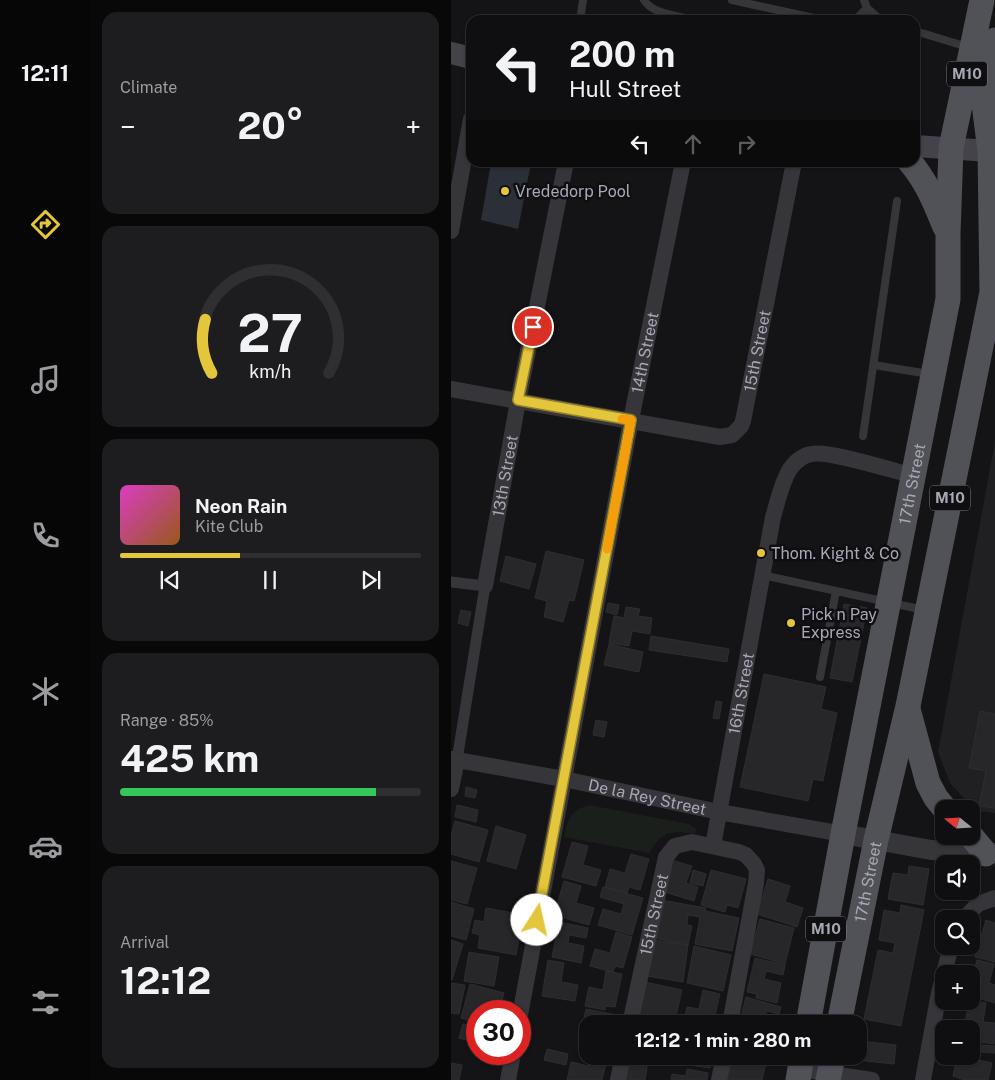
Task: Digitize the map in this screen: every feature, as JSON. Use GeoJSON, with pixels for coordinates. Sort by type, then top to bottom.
{"type":"FeatureCollection","features":[{"type":"Feature","properties":{"kind":"main road","name":"M10"},"geometry":{"type":"LineString","coordinates":[[982,0],[985,104],[992,152]]}},
{"type":"Feature","properties":{"kind":"main road","name":"M10"},"geometry":{"type":"LineString","coordinates":[[951,148],[983,44]]}},
{"type":"Feature","properties":{"kind":"main road"},"geometry":{"type":"LineString","coordinates":[[451,53],[466,57]]}},
{"type":"Feature","properties":{"kind":"main road"},"geometry":{"type":"LineString","coordinates":[[920,146],[992,152]]}},
{"type":"Feature","properties":{"kind":"main road","name":"17th Street"},"geometry":{"type":"LineString","coordinates":[[810,1015],[843,834],[948,300],[951,148]]}},
{"type":"Feature","properties":{"kind":"main road","name":"17th Street"},"geometry":{"type":"LineString","coordinates":[[841,1015],[876,840],[908,706],[992,292],[992,152]]}},
{"type":"Feature","properties":{"kind":"main road"},"geometry":{"type":"LineString","coordinates":[[914,167],[931,194],[948,234]]}},
{"type":"Feature","properties":{"kind":"main road"},"geometry":{"type":"LineString","coordinates":[[908,706],[923,769],[938,800]]}},
{"type":"Feature","properties":{"kind":"street"},"geometry":{"type":"LineString","coordinates":[[451,231],[466,147]]}},
{"type":"Feature","properties":{"kind":"street","name":"13th Street"},"geometry":{"type":"LineString","coordinates":[[451,789],[454,759],[518,400],[565,167]]}},
{"type":"Feature","properties":{"kind":"street","name":"14th Street"},"geometry":{"type":"LineString","coordinates":[[523,1000],[631,420],[682,167]]}},
{"type":"Feature","properties":{"kind":"street","name":"15th Street"},"geometry":{"type":"LineString","coordinates":[[451,389],[726,437],[732,435],[741,426],[793,167]]}},
{"type":"Feature","properties":{"kind":"street","name":"16th Street"},"geometry":{"type":"LineString","coordinates":[[713,846],[773,517],[782,487],[790,470],[804,456],[813,453],[833,456],[914,476]]}},
{"type":"Feature","properties":{"kind":"street"},"geometry":{"type":"LineString","coordinates":[[451,582],[485,586]]}},
{"type":"Feature","properties":{"kind":"street","name":"De la Rey Street"},"geometry":{"type":"LineString","coordinates":[[454,759],[564,779],[719,812],[843,834]]}},
{"type":"Feature","properties":{"kind":"street"},"geometry":{"type":"LineString","coordinates":[[843,834],[931,850],[984,848]]}},
{"type":"Feature","properties":{"kind":"street","name":"15th Street"},"geometry":{"type":"LineString","coordinates":[[632,1015],[666,858],[675,846],[684,843],[693,842],[713,846]]}},
{"type":"Feature","properties":{"kind":"street"},"geometry":{"type":"LineString","coordinates":[[713,846],[746,855],[757,870],[732,1015]]}},
{"type":"Feature","properties":{"kind":"street"},"geometry":{"type":"LineString","coordinates":[[973,910],[978,904],[995,898]]}},
{"type":"Feature","properties":{"kind":"street"},"geometry":{"type":"LineString","coordinates":[[923,1080],[939,993],[949,955]]}},
{"type":"Feature","properties":{"kind":"street"},"geometry":{"type":"LineString","coordinates":[[508,1080],[511,1065]]}},
{"type":"Feature","properties":{"kind":"street"},"geometry":{"type":"LineString","coordinates":[[618,1080],[621,1065]]}},
{"type":"Feature","properties":{"kind":"street"},"geometry":{"type":"LineString","coordinates":[[719,1080],[722,1065]]}},
{"type":"Feature","properties":{"kind":"street"},"geometry":{"type":"LineString","coordinates":[[800,1069],[830,1070],[871,1080]]}},
{"type":"Feature","properties":{"kind":"lane"},"geometry":{"type":"LineString","coordinates":[[581,15],[583,0]]}},
{"type":"Feature","properties":{"kind":"lane"},"geometry":{"type":"LineString","coordinates":[[644,0],[647,6],[656,11],[674,15]]}},
{"type":"Feature","properties":{"kind":"lane"},"geometry":{"type":"LineString","coordinates":[[732,0],[763,3],[805,15]]}},
{"type":"Feature","properties":{"kind":"lane"},"geometry":{"type":"LineString","coordinates":[[858,15],[866,4],[876,15]]}},
{"type":"Feature","properties":{"kind":"lane"},"geometry":{"type":"LineString","coordinates":[[920,33],[983,44]]}},
{"type":"Feature","properties":{"kind":"lane"},"geometry":{"type":"LineString","coordinates":[[863,436],[897,201]]}},
{"type":"Feature","properties":{"kind":"lane"},"geometry":{"type":"LineString","coordinates":[[874,365],[934,374]]}},
{"type":"Feature","properties":{"kind":"lane"},"geometry":{"type":"LineString","coordinates":[[763,575],[926,611]]}},
{"type":"Feature","properties":{"kind":"lane"},"geometry":{"type":"LineString","coordinates":[[820,678],[836,591]]}},
{"type":"Feature","properties":{"kind":"shaded area","name":"Vrededorp Pool"},"geometry":{"type":"Polygon","coordinates":[[[490,167],[530,167],[518,229],[481,220],[490,167]]]}},
{"type":"Feature","properties":{"kind":"shaded area"},"geometry":{"type":"Polygon","coordinates":[[[995,441],[995,813],[980,811],[980,800],[966,800],[950,783],[938,752],[995,441]]]}},
{"type":"Feature","properties":{"kind":"shaded area"},"geometry":{"type":"Polygon","coordinates":[[[589,805],[689,824],[696,829],[696,832],[694,834],[679,832],[667,834],[658,841],[649,853],[564,837],[571,816],[589,805]]]}},
{"type":"Feature","properties":{"kind":"building"},"geometry":{"type":"Polygon","coordinates":[[[546,551],[584,560],[574,601],[569,600],[563,622],[544,617],[547,601],[535,598],[546,551]]]}},
{"type":"Feature","properties":{"kind":"building"},"geometry":{"type":"Polygon","coordinates":[[[506,556],[536,564],[529,589],[500,581],[506,556]]]}},
{"type":"Feature","properties":{"kind":"building"},"geometry":{"type":"Polygon","coordinates":[[[608,603],[619,605],[617,615],[606,612],[608,603]]]}},
{"type":"Feature","properties":{"kind":"building"},"geometry":{"type":"Polygon","coordinates":[[[844,604],[867,608],[852,682],[830,678],[844,604]]]}},
{"type":"Feature","properties":{"kind":"building"},"geometry":{"type":"Polygon","coordinates":[[[626,607],[640,609],[638,616],[652,618],[650,634],[632,631],[629,646],[609,643],[614,616],[624,618],[626,607]]]}},
{"type":"Feature","properties":{"kind":"building"},"geometry":{"type":"Polygon","coordinates":[[[461,610],[471,612],[468,626],[458,623],[461,610]]]}},
{"type":"Feature","properties":{"kind":"building"},"geometry":{"type":"Polygon","coordinates":[[[651,636],[729,649],[727,662],[649,650],[651,636]]]}},
{"type":"Feature","properties":{"kind":"building"},"geometry":{"type":"Polygon","coordinates":[[[609,644],[643,652],[639,672],[604,665],[609,644]]]}},
{"type":"Feature","properties":{"kind":"building"},"geometry":{"type":"Polygon","coordinates":[[[764,674],[826,687],[821,709],[837,713],[823,781],[813,779],[808,801],[740,787],[764,674]]]}},
{"type":"Feature","properties":{"kind":"building"},"geometry":{"type":"Polygon","coordinates":[[[716,701],[722,702],[719,719],[713,718],[716,701]]]}},
{"type":"Feature","properties":{"kind":"building"},"geometry":{"type":"Polygon","coordinates":[[[980,711],[995,714],[995,808],[980,806],[986,771],[969,768],[980,711]]]}},
{"type":"Feature","properties":{"kind":"building"},"geometry":{"type":"Polygon","coordinates":[[[596,720],[607,722],[604,737],[593,735],[596,720]]]}},
{"type":"Feature","properties":{"kind":"building"},"geometry":{"type":"Polygon","coordinates":[[[466,787],[477,790],[475,798],[465,796],[466,787]]]}},
{"type":"Feature","properties":{"kind":"building"},"geometry":{"type":"Polygon","coordinates":[[[457,805],[478,810],[476,822],[455,817],[457,805]]]}},
{"type":"Feature","properties":{"kind":"building"},"geometry":{"type":"Polygon","coordinates":[[[455,821],[488,830],[479,862],[451,854],[451,835],[455,821]]]}},
{"type":"Feature","properties":{"kind":"building"},"geometry":{"type":"Polygon","coordinates":[[[496,826],[526,835],[516,869],[487,861],[496,826]]]}},
{"type":"Feature","properties":{"kind":"building"},"geometry":{"type":"Polygon","coordinates":[[[572,842],[588,846],[583,865],[601,870],[596,886],[562,877],[572,842]]]}},
{"type":"Feature","properties":{"kind":"building"},"geometry":{"type":"Polygon","coordinates":[[[631,854],[649,859],[640,890],[629,887],[627,893],[605,887],[610,869],[625,873],[631,854]]]}},
{"type":"Feature","properties":{"kind":"building"},"geometry":{"type":"Polygon","coordinates":[[[671,860],[692,866],[686,883],[698,887],[694,901],[661,891],[671,860]]]}},
{"type":"Feature","properties":{"kind":"building"},"geometry":{"type":"Polygon","coordinates":[[[451,861],[477,868],[467,904],[451,900],[451,861]]]}},
{"type":"Feature","properties":{"kind":"building"},"geometry":{"type":"Polygon","coordinates":[[[909,866],[929,869],[923,905],[888,899],[893,873],[908,875],[909,866]]]}},
{"type":"Feature","properties":{"kind":"building"},"geometry":{"type":"Polygon","coordinates":[[[693,870],[706,874],[703,886],[690,883],[693,870]]]}},
{"type":"Feature","properties":{"kind":"building"},"geometry":{"type":"Polygon","coordinates":[[[711,870],[746,879],[738,908],[727,905],[725,912],[701,905],[711,870]]]}},
{"type":"Feature","properties":{"kind":"building"},"geometry":{"type":"Polygon","coordinates":[[[768,879],[790,886],[785,902],[803,908],[797,927],[757,914],[768,879]]]}},
{"type":"Feature","properties":{"kind":"building"},"geometry":{"type":"Polygon","coordinates":[[[564,881],[581,886],[576,903],[594,908],[589,925],[554,915],[564,881]]]}},
{"type":"Feature","properties":{"kind":"building"},"geometry":{"type":"Polygon","coordinates":[[[603,887],[643,898],[632,935],[598,925],[603,909],[621,914],[624,904],[600,897],[603,887]]]}},
{"type":"Feature","properties":{"kind":"building"},"geometry":{"type":"Polygon","coordinates":[[[661,900],[706,908],[705,911],[739,918],[732,951],[695,944],[700,917],[688,915],[687,925],[692,926],[688,945],[654,938],[661,900]]]}},
{"type":"Feature","properties":{"kind":"building"},"geometry":{"type":"Polygon","coordinates":[[[451,902],[474,909],[466,940],[451,936],[451,902]]]}},
{"type":"Feature","properties":{"kind":"building"},"geometry":{"type":"Polygon","coordinates":[[[901,905],[924,910],[901,1026],[867,1020],[867,1015],[865,1015],[878,950],[893,953],[895,943],[879,940],[884,910],[900,913],[901,905]]]}},
{"type":"Feature","properties":{"kind":"building"},"geometry":{"type":"Polygon","coordinates":[[[486,908],[524,915],[516,955],[478,948],[480,935],[472,933],[475,920],[484,922],[486,908]]]}},
{"type":"Feature","properties":{"kind":"building"},"geometry":{"type":"Polygon","coordinates":[[[760,919],[794,928],[785,964],[750,954],[760,919]]]}},
{"type":"Feature","properties":{"kind":"building"},"geometry":{"type":"Polygon","coordinates":[[[986,920],[995,923],[995,962],[975,957],[976,955],[980,955],[980,940],[986,920]]]}},
{"type":"Feature","properties":{"kind":"building"},"geometry":{"type":"Polygon","coordinates":[[[559,922],[588,928],[586,938],[569,935],[568,943],[584,946],[581,963],[552,957],[559,922]]]}},
{"type":"Feature","properties":{"kind":"building"},"geometry":{"type":"Polygon","coordinates":[[[616,932],[632,937],[623,968],[615,966],[613,972],[590,966],[595,949],[610,953],[616,932]]]}},
{"type":"Feature","properties":{"kind":"building"},"geometry":{"type":"Polygon","coordinates":[[[451,940],[463,944],[452,980],[451,980],[451,940]]]}},
{"type":"Feature","properties":{"kind":"building"},"geometry":{"type":"Polygon","coordinates":[[[653,940],[688,945],[683,982],[647,976],[653,940]]]}},
{"type":"Feature","properties":{"kind":"building"},"geometry":{"type":"Polygon","coordinates":[[[694,946],[731,955],[723,991],[687,983],[694,946]]]}},
{"type":"Feature","properties":{"kind":"building"},"geometry":{"type":"Polygon","coordinates":[[[469,952],[499,957],[494,986],[464,981],[469,952]]]}},
{"type":"Feature","properties":{"kind":"building"},"geometry":{"type":"Polygon","coordinates":[[[755,958],[785,965],[783,975],[766,971],[764,979],[781,983],[777,1003],[756,998],[757,994],[747,992],[755,958]]]}},
{"type":"Feature","properties":{"kind":"building"},"geometry":{"type":"Polygon","coordinates":[[[548,960],[564,963],[561,982],[578,985],[575,1001],[542,996],[548,960]]]}},
{"type":"Feature","properties":{"kind":"building"},"geometry":{"type":"Polygon","coordinates":[[[977,960],[994,964],[989,983],[995,985],[995,1003],[981,999],[980,965],[976,965],[977,960]]]}},
{"type":"Feature","properties":{"kind":"building"},"geometry":{"type":"Polygon","coordinates":[[[606,971],[622,974],[615,1007],[606,1006],[605,1010],[585,1006],[589,987],[603,990],[606,971]]]}},
{"type":"Feature","properties":{"kind":"building"},"geometry":{"type":"Polygon","coordinates":[[[645,982],[682,990],[676,1015],[637,1015],[645,982]]]}},
{"type":"Feature","properties":{"kind":"building"},"geometry":{"type":"Polygon","coordinates":[[[451,983],[465,985],[459,1014],[451,1013],[451,983]]]}},
{"type":"Feature","properties":{"kind":"building"},"geometry":{"type":"Polygon","coordinates":[[[470,984],[504,993],[502,1000],[466,1000],[466,1020],[461,1018],[470,984]]]}},
{"type":"Feature","properties":{"kind":"building"},"geometry":{"type":"Polygon","coordinates":[[[703,990],[720,994],[715,1015],[685,1015],[687,1007],[699,1009],[703,990]]]}},
{"type":"Feature","properties":{"kind":"building"},"geometry":{"type":"Polygon","coordinates":[[[746,997],[781,1007],[779,1014],[767,1011],[766,1015],[741,1015],[746,997]]]}},
{"type":"Feature","properties":{"kind":"building"},"geometry":{"type":"Polygon","coordinates":[[[980,1002],[986,1003],[983,1022],[995,1023],[994,1044],[980,1042],[980,1020],[966,1020],[967,1010],[980,1010],[980,1002]]]}},
{"type":"Feature","properties":{"kind":"building"},"geometry":{"type":"Polygon","coordinates":[[[586,1009],[617,1015],[585,1015],[586,1009]]]}},
{"type":"Feature","properties":{"kind":"building"},"geometry":{"type":"Polygon","coordinates":[[[463,1024],[466,1025],[466,1040],[459,1038],[463,1024]]]}},
{"type":"Feature","properties":{"kind":"building"},"geometry":{"type":"Polygon","coordinates":[[[867,1042],[896,1045],[894,1064],[867,1061],[867,1042]]]}},
{"type":"Feature","properties":{"kind":"building"},"geometry":{"type":"Polygon","coordinates":[[[980,1045],[995,1046],[995,1053],[980,1052],[980,1045]]]}},
{"type":"Feature","properties":{"kind":"building"},"geometry":{"type":"Polygon","coordinates":[[[547,1049],[568,1054],[566,1065],[544,1060],[547,1049]]]}},
{"type":"Feature","properties":{"kind":"building"},"geometry":{"type":"Polygon","coordinates":[[[980,1060],[992,1063],[988,1080],[964,1080],[953,1076],[955,1065],[980,1065],[980,1060]]]}},
{"type":"Feature","properties":{"kind":"building"},"geometry":{"type":"Polygon","coordinates":[[[571,1062],[588,1066],[606,1065],[602,1080],[567,1080],[571,1062]]]}},
{"type":"Feature","properties":{"kind":"building"},"geometry":{"type":"Polygon","coordinates":[[[451,1063],[462,1065],[459,1080],[451,1079],[451,1063]]]}},
{"type":"Feature","properties":{"kind":"building"},"geometry":{"type":"Polygon","coordinates":[[[628,1065],[647,1065],[645,1080],[625,1080],[628,1065]]]}},
{"type":"Feature","properties":{"kind":"building"},"geometry":{"type":"Polygon","coordinates":[[[689,1065],[710,1065],[710,1068],[689,1065]]]}},
{"type":"Feature","properties":{"kind":"building"},"geometry":{"type":"Polygon","coordinates":[[[731,1065],[766,1065],[762,1080],[727,1080],[731,1065]]]}},
{"type":"Feature","properties":{"kind":"building"},"geometry":{"type":"Polygon","coordinates":[[[687,1069],[708,1073],[707,1080],[671,1080],[672,1074],[686,1076],[687,1069]]]}},
{"type":"Feature","properties":{"kind":"slow traffic"},"geometry":{"type":"LineString","coordinates":[[607,549],[631,420],[622,419]]}},
{"type":"Feature","properties":{"kind":"place","name":"Vrededorp Pool"},"geometry":{"type":"Point","coordinates":[505,191]}},
{"type":"Feature","properties":{"kind":"place","name":"Thom. Kight & Co"},"geometry":{"type":"Point","coordinates":[761,553]}},
{"type":"Feature","properties":{"kind":"place","name":"Pick n Pay Express"},"geometry":{"type":"Point","coordinates":[791,623]}},
{"type":"Feature","properties":{"kind":"route"},"geometry":{"type":"LineString","coordinates":[[533,327],[518,400],[631,420],[537,920]]}}]}
